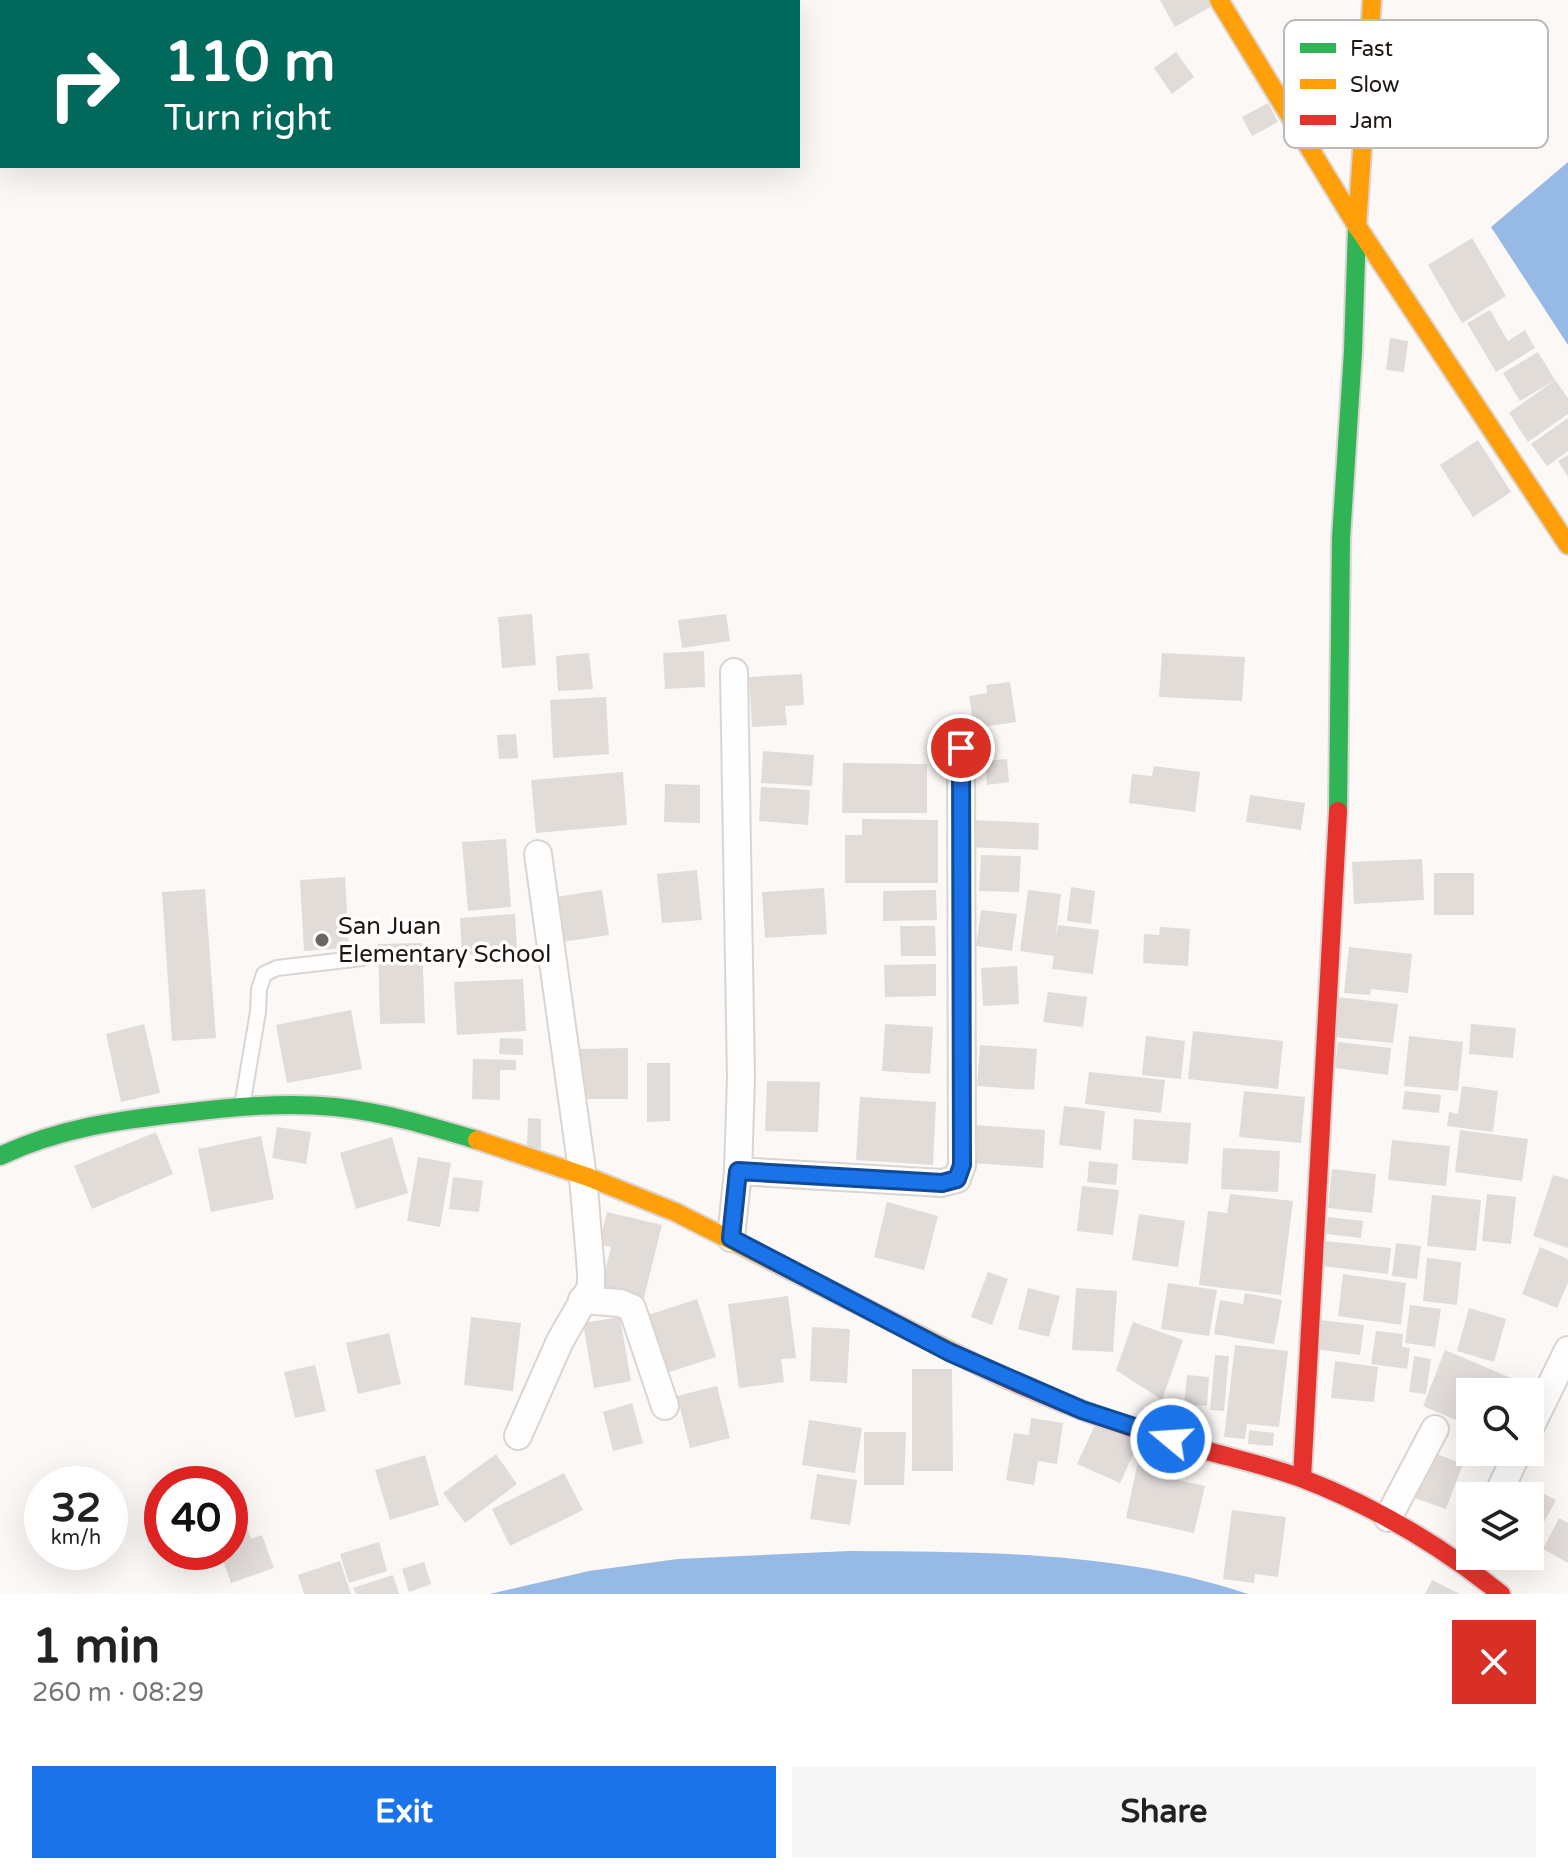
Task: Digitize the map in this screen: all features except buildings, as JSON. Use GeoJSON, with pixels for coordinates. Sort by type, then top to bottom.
{"type":"FeatureCollection","features":[{"type":"Feature","properties":{"kind":"street"},"geometry":{"type":"LineString","coordinates":[[1219,0],[1284,106]]}},
{"type":"Feature","properties":{"kind":"street"},"geometry":{"type":"LineString","coordinates":[[1371,20],[1372,0]]}},
{"type":"Feature","properties":{"kind":"street"},"geometry":{"type":"LineString","coordinates":[[1309,148],[1357,226],[1568,545]]}},
{"type":"Feature","properties":{"kind":"street"},"geometry":{"type":"LineString","coordinates":[[1302,1478],[1338,836],[1341,538],[1362,148]]}},
{"type":"Feature","properties":{"kind":"street"},"geometry":{"type":"LineString","coordinates":[[731,1238],[738,1171],[741,1078],[734,672]]}},
{"type":"Feature","properties":{"kind":"street"},"geometry":{"type":"LineString","coordinates":[[738,1171],[942,1183],[957,1179],[962,1165],[961,748]]}},
{"type":"Feature","properties":{"kind":"street"},"geometry":{"type":"LineString","coordinates":[[518,1436],[591,1287],[583,1177],[538,854]]}},
{"type":"Feature","properties":{"kind":"street"},"geometry":{"type":"LineString","coordinates":[[0,1156],[38,1139],[109,1120],[242,1107],[333,1107],[385,1115],[445,1130],[679,1214],[949,1352],[1082,1410],[1200,1449],[1302,1478],[1456,1552]]}},
{"type":"Feature","properties":{"kind":"street"},"geometry":{"type":"LineString","coordinates":[[582,1300],[620,1303],[632,1308],[665,1406]]}},
{"type":"Feature","properties":{"kind":"street"},"geometry":{"type":"LineString","coordinates":[[1544,1399],[1568,1350]]}},
{"type":"Feature","properties":{"kind":"street"},"geometry":{"type":"LineString","coordinates":[[1388,1518],[1435,1429]]}},
{"type":"Feature","properties":{"kind":"street"},"geometry":{"type":"LineString","coordinates":[[1479,1570],[1501,1594]]}},
{"type":"Feature","properties":{"kind":"lane"},"geometry":{"type":"LineString","coordinates":[[242,1107],[259,989],[264,974],[277,968],[363,958]]}},
{"type":"Feature","properties":{"kind":"water"},"geometry":{"type":"Polygon","coordinates":[[[1568,162],[1568,345],[1491,227],[1568,162]]]}},
{"type":"Feature","properties":{"kind":"water"},"geometry":{"type":"Polygon","coordinates":[[[850,1551],[1000,1554],[1101,1562],[1151,1569],[1248,1594],[490,1594],[589,1571],[678,1559],[850,1551]]]}},
{"type":"Feature","properties":{"kind":"traffic: fast"},"geometry":{"type":"LineString","coordinates":[[1338,811],[1341,538],[1357,227]]}},
{"type":"Feature","properties":{"kind":"traffic: fast"},"geometry":{"type":"LineString","coordinates":[[0,1156],[44,1138],[113,1122],[278,1105],[371,1112],[477,1140]]}},
{"type":"Feature","properties":{"kind":"traffic: slow"},"geometry":{"type":"LineString","coordinates":[[1219,0],[1284,106]]}},
{"type":"Feature","properties":{"kind":"traffic: slow"},"geometry":{"type":"LineString","coordinates":[[1371,20],[1372,0]]}},
{"type":"Feature","properties":{"kind":"traffic: slow"},"geometry":{"type":"LineString","coordinates":[[1309,148],[1357,226],[1568,545]]}},
{"type":"Feature","properties":{"kind":"traffic: slow"},"geometry":{"type":"LineString","coordinates":[[1357,227],[1362,148]]}},
{"type":"Feature","properties":{"kind":"traffic: slow"},"geometry":{"type":"LineString","coordinates":[[477,1140],[588,1177],[675,1212],[984,1368]]}},
{"type":"Feature","properties":{"kind":"traffic: jam"},"geometry":{"type":"LineString","coordinates":[[1302,1478],[1338,811]]}},
{"type":"Feature","properties":{"kind":"traffic: jam"},"geometry":{"type":"LineString","coordinates":[[984,1368],[1107,1419],[1287,1473],[1328,1489],[1406,1528],[1501,1594]]}},
{"type":"Feature","properties":{"kind":"place","name":"San Juan Elementary School"},"geometry":{"type":"Point","coordinates":[322,940]}},
{"type":"Feature","properties":{"kind":"route"},"geometry":{"type":"LineString","coordinates":[[961,748],[962,1165],[957,1179],[942,1183],[738,1171],[731,1238],[949,1352],[1082,1410],[1171,1439]]}}]}
